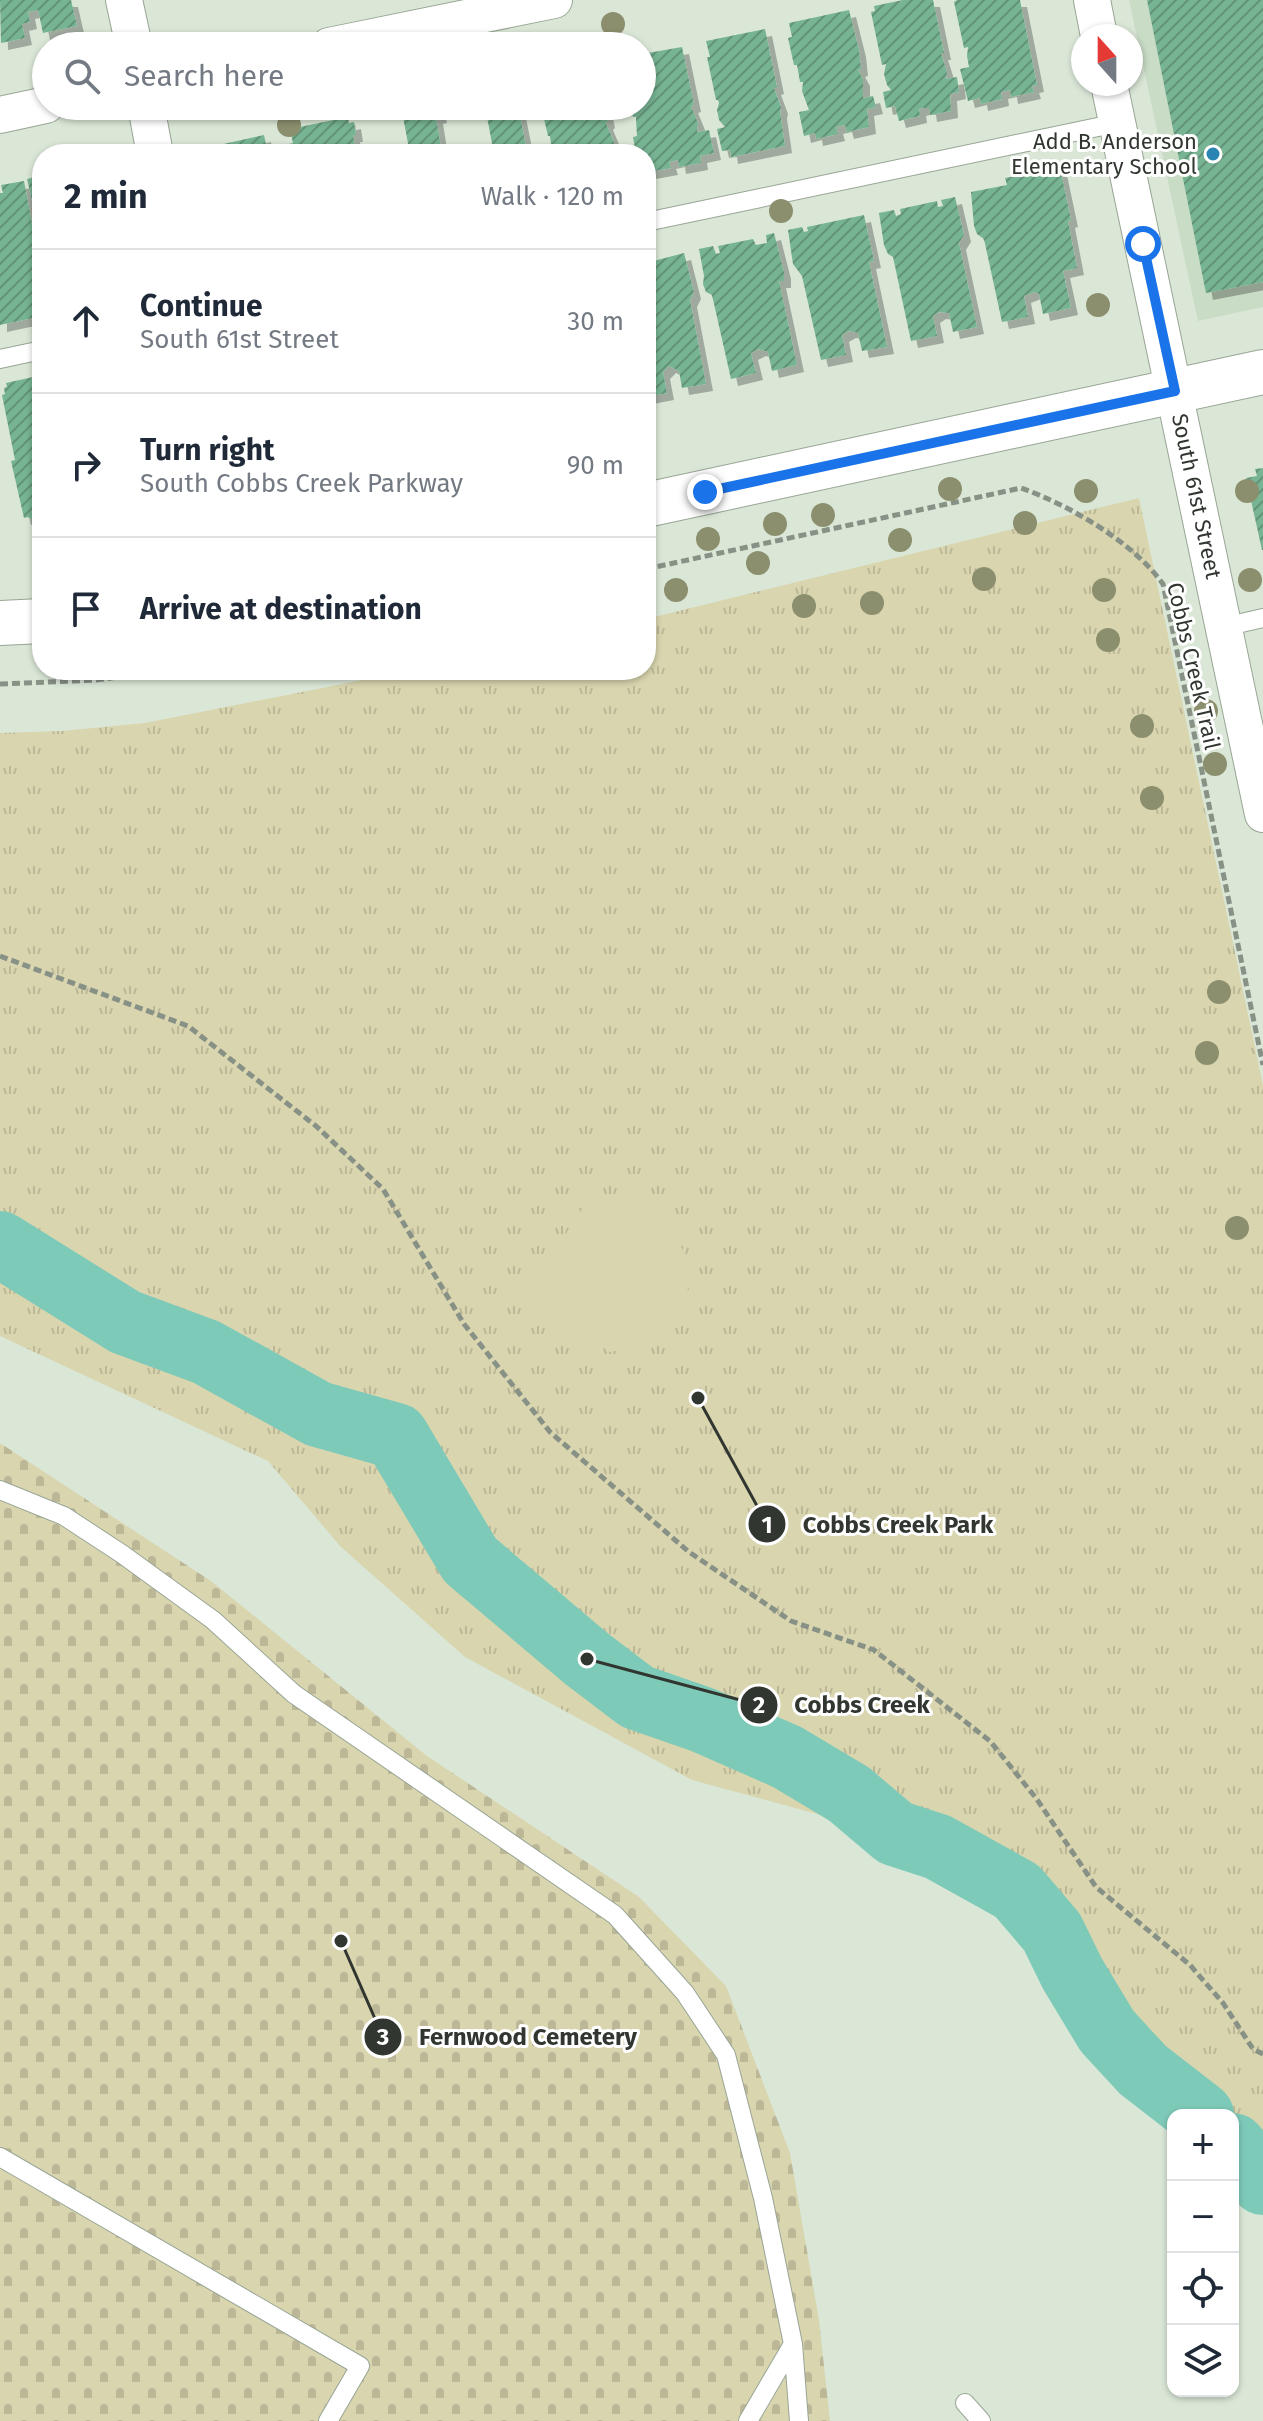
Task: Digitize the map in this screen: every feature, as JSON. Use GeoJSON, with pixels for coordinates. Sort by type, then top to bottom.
{"type":"FeatureCollection","features":[{"type":"Feature","properties":{"kind":"main road"},"geometry":{"type":"LineString","coordinates":[[656,503],[1263,372]]}},
{"type":"Feature","properties":{"kind":"main road"},"geometry":{"type":"LineString","coordinates":[[0,623],[32,621]]}},
{"type":"Feature","properties":{"kind":"street"},"geometry":{"type":"LineString","coordinates":[[124,0],[131,32]]}},
{"type":"Feature","properties":{"kind":"street"},"geometry":{"type":"LineString","coordinates":[[397,32],[554,0]]}},
{"type":"Feature","properties":{"kind":"street"},"geometry":{"type":"LineString","coordinates":[[1092,0],[1097,24]]}},
{"type":"Feature","properties":{"kind":"street","name":"South 61st Street"},"geometry":{"type":"LineString","coordinates":[[1111,96],[1263,814]]}},
{"type":"Feature","properties":{"kind":"street"},"geometry":{"type":"LineString","coordinates":[[0,115],[32,108]]}},
{"type":"Feature","properties":{"kind":"street"},"geometry":{"type":"LineString","coordinates":[[149,120],[153,144]]}},
{"type":"Feature","properties":{"kind":"lane"},"geometry":{"type":"LineString","coordinates":[[656,220],[1117,123]]}},
{"type":"Feature","properties":{"kind":"lane"},"geometry":{"type":"LineString","coordinates":[[0,359],[32,352]]}},
{"type":"Feature","properties":{"kind":"lane"},"geometry":{"type":"LineString","coordinates":[[1224,627],[1263,618]]}},
{"type":"Feature","properties":{"kind":"lane"},"geometry":{"type":"LineString","coordinates":[[0,1490],[64,1516],[122,1554],[213,1620],[294,1694],[615,1915],[685,1993],[726,2055],[763,2198],[793,2344],[799,2421]]}},
{"type":"Feature","properties":{"kind":"lane"},"geometry":{"type":"LineString","coordinates":[[0,2157],[360,2366],[328,2421]]}},
{"type":"Feature","properties":{"kind":"lane"},"geometry":{"type":"LineString","coordinates":[[748,2421],[793,2344]]}},
{"type":"Feature","properties":{"kind":"lane"},"geometry":{"type":"LineString","coordinates":[[965,2403],[981,2421]]}},
{"type":"Feature","properties":{"kind":"path","name":"Cobbs Creek Trail"},"geometry":{"type":"LineString","coordinates":[[656,567],[1021,488],[1046,497],[1136,553],[1163,584],[1263,1065]]}},
{"type":"Feature","properties":{"kind":"path"},"geometry":{"type":"LineString","coordinates":[[0,684],[96,680]]}},
{"type":"Feature","properties":{"kind":"path"},"geometry":{"type":"LineString","coordinates":[[0,956],[188,1026],[316,1126],[383,1189],[464,1324],[550,1432],[689,1552],[791,1621],[874,1650],[990,1741],[1036,1798],[1096,1887],[1190,1965],[1223,2003],[1253,2049],[1263,2054]]}},
{"type":"Feature","properties":{"kind":"shaded area","name":"Add B. Anderson Elementary School"},"geometry":{"type":"Polygon","coordinates":[[[1129,0],[1263,0],[1263,307],[1198,321],[1143,65],[1143,24],[1134,24],[1129,0]]]}},
{"type":"Feature","properties":{"kind":"green space"},"geometry":{"type":"Polygon","coordinates":[[[1139,498],[1263,1085],[1263,2182],[1239,2153],[1239,2109],[1193,2109],[1143,2070],[1107,2031],[1072,1973],[1052,1932],[1017,1891],[938,1847],[692,1780],[465,1657],[340,1546],[268,1461],[0,1336],[0,733],[145,723],[362,680],[656,680],[656,617],[1139,498]]]}},
{"type":"Feature","properties":{"kind":"green space"},"geometry":{"type":"Polygon","coordinates":[[[590,1197],[642,1201],[672,1227],[687,1259],[688,1297],[675,1322],[650,1345],[610,1352],[524,1297],[590,1197]]]}},
{"type":"Feature","properties":{"kind":"green space"},"geometry":{"type":"Polygon","coordinates":[[[0,1443],[211,1581],[427,1756],[639,1897],[726,1986],[790,2153],[819,2320],[830,2421],[0,2421],[0,1443]]]}},
{"type":"Feature","properties":{"kind":"building"},"geometry":{"type":"Polygon","coordinates":[[[0,0],[71,0],[77,26],[43,32],[38,10],[28,12],[30,22],[22,24],[25,38],[1,43],[0,0]]]}},
{"type":"Feature","properties":{"kind":"building"},"geometry":{"type":"Polygon","coordinates":[[[903,0],[933,0],[946,79],[957,77],[959,92],[950,94],[951,111],[930,115],[929,108],[923,108],[919,109],[920,116],[899,121],[895,106],[886,108],[883,92],[891,90],[884,74],[886,64],[882,65],[871,12],[875,11],[874,6],[903,0]]]}},
{"type":"Feature","properties":{"kind":"building"},"geometry":{"type":"Polygon","coordinates":[[[1020,0],[1037,85],[1032,86],[1034,92],[1011,97],[1010,90],[1001,92],[1002,99],[981,104],[980,98],[968,101],[960,69],[969,67],[968,47],[964,48],[954,2],[1020,0]]]}},
{"type":"Feature","properties":{"kind":"building","name":"Add B. Anderson Elementary School"},"geometry":{"type":"Polygon","coordinates":[[[1147,0],[1263,0],[1263,282],[1206,293],[1147,0]]]}},
{"type":"Feature","properties":{"kind":"building"},"geometry":{"type":"Polygon","coordinates":[[[849,10],[859,50],[861,69],[858,70],[863,79],[863,98],[873,96],[876,107],[867,109],[869,127],[847,132],[845,125],[836,127],[838,134],[816,139],[815,133],[804,136],[799,112],[809,110],[802,91],[803,82],[800,82],[797,65],[794,65],[788,38],[792,37],[789,23],[849,10]]]}},
{"type":"Feature","properties":{"kind":"building"},"geometry":{"type":"Polygon","coordinates":[[[765,29],[777,87],[774,88],[781,107],[785,146],[731,157],[730,150],[722,151],[717,129],[725,127],[719,120],[719,103],[706,41],[765,29]]]}},
{"type":"Feature","properties":{"kind":"building"},"geometry":{"type":"Polygon","coordinates":[[[682,47],[694,105],[691,106],[698,123],[697,132],[709,130],[714,153],[700,156],[701,163],[679,167],[678,160],[669,162],[671,168],[656,171],[656,144],[634,144],[636,120],[656,120],[656,52],[682,47]]]}},
{"type":"Feature","properties":{"kind":"building"},"geometry":{"type":"Polygon","coordinates":[[[348,120],[349,123],[354,122],[356,135],[353,135],[354,144],[289,144],[293,143],[290,129],[348,120]]]}},
{"type":"Feature","properties":{"kind":"building"},"geometry":{"type":"Polygon","coordinates":[[[404,120],[436,120],[440,144],[408,144],[404,120]]]}},
{"type":"Feature","properties":{"kind":"building"},"geometry":{"type":"Polygon","coordinates":[[[488,120],[521,120],[526,144],[492,144],[488,120]]]}},
{"type":"Feature","properties":{"kind":"building"},"geometry":{"type":"Polygon","coordinates":[[[544,120],[608,120],[606,123],[614,142],[551,144],[544,120]]]}},
{"type":"Feature","properties":{"kind":"building"},"geometry":{"type":"Polygon","coordinates":[[[264,135],[266,144],[224,144],[264,135]]]}},
{"type":"Feature","properties":{"kind":"building"},"geometry":{"type":"Polygon","coordinates":[[[1055,160],[1057,169],[1060,168],[1071,220],[1068,221],[1077,268],[1063,271],[1071,308],[1043,314],[1039,294],[1034,292],[1024,296],[1028,317],[1002,322],[984,239],[977,234],[974,226],[971,192],[1007,185],[1005,178],[1044,171],[1045,162],[1055,160]]]}},
{"type":"Feature","properties":{"kind":"building"},"geometry":{"type":"Polygon","coordinates":[[[32,178],[32,200],[27,179],[32,178]]]}},
{"type":"Feature","properties":{"kind":"building"},"geometry":{"type":"Polygon","coordinates":[[[24,181],[32,224],[32,318],[0,325],[0,193],[3,193],[1,185],[24,181]]]}},
{"type":"Feature","properties":{"kind":"building"},"geometry":{"type":"Polygon","coordinates":[[[955,197],[964,235],[959,243],[977,327],[953,332],[949,313],[939,312],[933,316],[937,336],[911,341],[893,257],[884,245],[879,213],[894,210],[896,216],[901,214],[900,209],[937,201],[938,207],[943,206],[941,200],[955,197]]]}},
{"type":"Feature","properties":{"kind":"building"},"geometry":{"type":"Polygon","coordinates":[[[864,215],[874,261],[869,262],[887,347],[862,351],[858,333],[849,331],[842,335],[846,355],[821,360],[802,276],[793,264],[788,230],[802,227],[804,232],[808,231],[807,227],[864,215]]]}},
{"type":"Feature","properties":{"kind":"building"},"geometry":{"type":"Polygon","coordinates":[[[774,233],[784,272],[784,281],[779,281],[797,365],[772,371],[768,352],[759,349],[751,353],[756,373],[731,379],[712,295],[706,292],[703,284],[699,249],[713,246],[716,254],[720,253],[718,246],[753,239],[756,245],[767,243],[766,235],[774,233]]]}},
{"type":"Feature","properties":{"kind":"building"},"geometry":{"type":"Polygon","coordinates":[[[684,253],[694,292],[690,300],[706,384],[682,388],[679,371],[669,366],[663,372],[667,393],[656,395],[656,260],[684,253]]]}},
{"type":"Feature","properties":{"kind":"building"},"geometry":{"type":"Polygon","coordinates":[[[32,377],[31,519],[24,518],[11,461],[15,460],[2,395],[5,394],[6,383],[32,377]]]}},
{"type":"Feature","properties":{"kind":"building"},"geometry":{"type":"Polygon","coordinates":[[[1263,468],[1262,550],[1246,478],[1257,476],[1255,469],[1263,468]]]}},
{"type":"Feature","properties":{"kind":"waterway"},"geometry":{"type":"LineString","coordinates":[[0,1244],[125,1322],[206,1352],[318,1414],[396,1436],[470,1560],[637,1697],[703,1720],[787,1757],[849,1794],[895,1833],[938,1847],[1017,1891],[1052,1932],[1072,1973],[1107,2031],[1143,2070],[1193,2109]]}},
{"type":"Feature","properties":{"kind":"waterway"},"geometry":{"type":"LineString","coordinates":[[1239,2153],[1263,2182]]}},
{"type":"Feature","properties":{"kind":"place","name":"Add B. Anderson Elementary School"},"geometry":{"type":"Point","coordinates":[1213,154]}},
{"type":"Feature","properties":{"kind":"place","name":"Cobbs Creek Park"},"geometry":{"type":"Point","coordinates":[698,1398]}},
{"type":"Feature","properties":{"kind":"place","name":"Cobbs Creek"},"geometry":{"type":"Point","coordinates":[587,1659]}},
{"type":"Feature","properties":{"kind":"place","name":"Fernwood Cemetery"},"geometry":{"type":"Point","coordinates":[341,1941]}},
{"type":"Feature","properties":{"kind":"route"},"geometry":{"type":"LineString","coordinates":[[705,492],[1175,391],[1143,244]]}}]}
